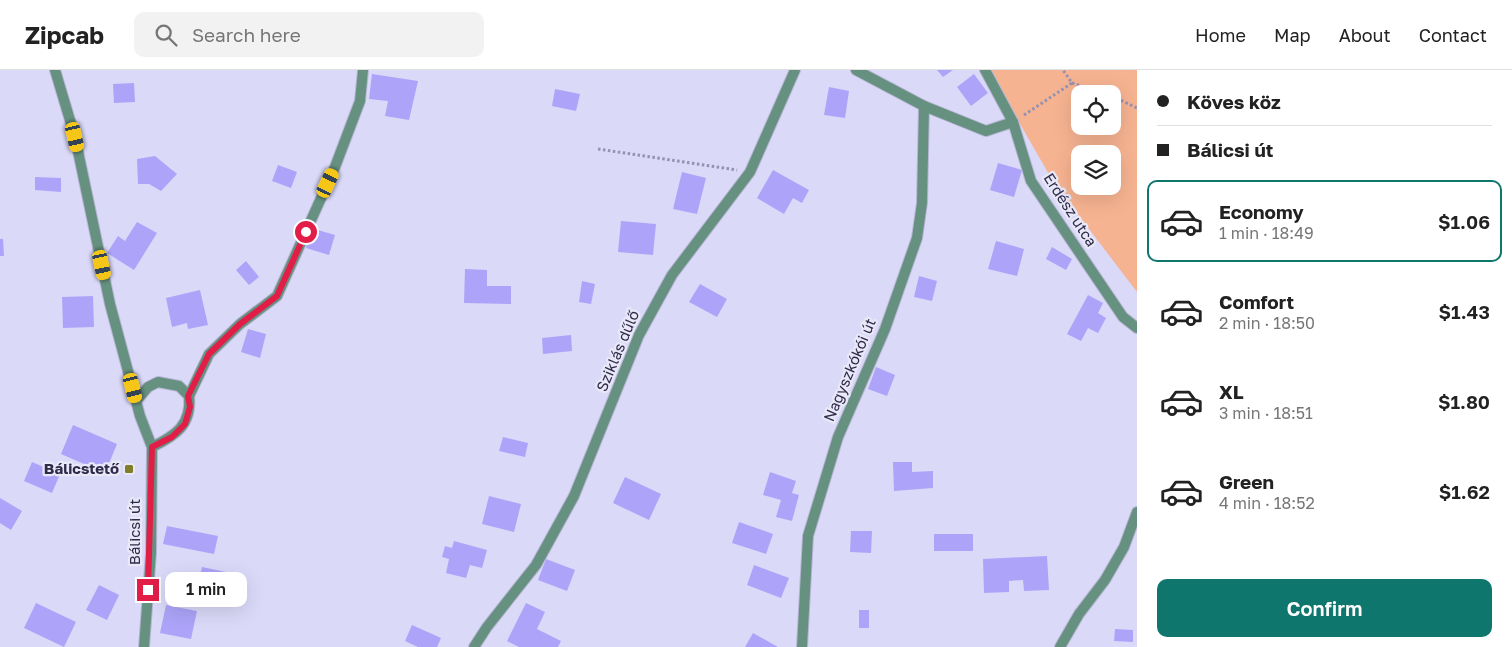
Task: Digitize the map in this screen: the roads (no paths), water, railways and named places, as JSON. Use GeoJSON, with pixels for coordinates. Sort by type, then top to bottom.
{"type":"FeatureCollection","features":[{"type":"Feature","properties":{"kind":"street","name":"Bálicsi út"},"geometry":{"type":"LineString","coordinates":[[55,70],[75,137],[110,304],[136,401],[152,447],[151,554],[144,647]]}},
{"type":"Feature","properties":{"kind":"street"},"geometry":{"type":"LineString","coordinates":[[152,447],[172,437],[182,428],[189,414],[188,396],[209,354],[240,324],[277,296],[335,167],[360,101],[363,70]]}},
{"type":"Feature","properties":{"kind":"street","name":"Sziklás dűlő"},"geometry":{"type":"LineString","coordinates":[[474,647],[487,627],[536,566],[574,496],[638,335],[672,275],[750,172],[795,70]]}},
{"type":"Feature","properties":{"kind":"street"},"geometry":{"type":"LineString","coordinates":[[856,70],[924,106],[986,131],[1013,122]]}},
{"type":"Feature","properties":{"kind":"street","name":"Erdész utca"},"geometry":{"type":"LineString","coordinates":[[985,70],[1013,122],[1032,181],[1123,317],[1137,328]]}},
{"type":"Feature","properties":{"kind":"street","name":"Nagyszkókói út"},"geometry":{"type":"LineString","coordinates":[[802,647],[808,536],[838,437],[885,329],[917,238],[922,203],[924,106]]}},
{"type":"Feature","properties":{"kind":"street"},"geometry":{"type":"LineString","coordinates":[[136,401],[148,387],[158,382],[179,386],[188,396]]}},
{"type":"Feature","properties":{"kind":"street"},"geometry":{"type":"LineString","coordinates":[[1060,647],[1079,614],[1106,580],[1124,547],[1137,512]]}},
{"type":"Feature","properties":{"kind":"place","name":"Bálicstető"},"geometry":{"type":"Point","coordinates":[129,469]}}]}
